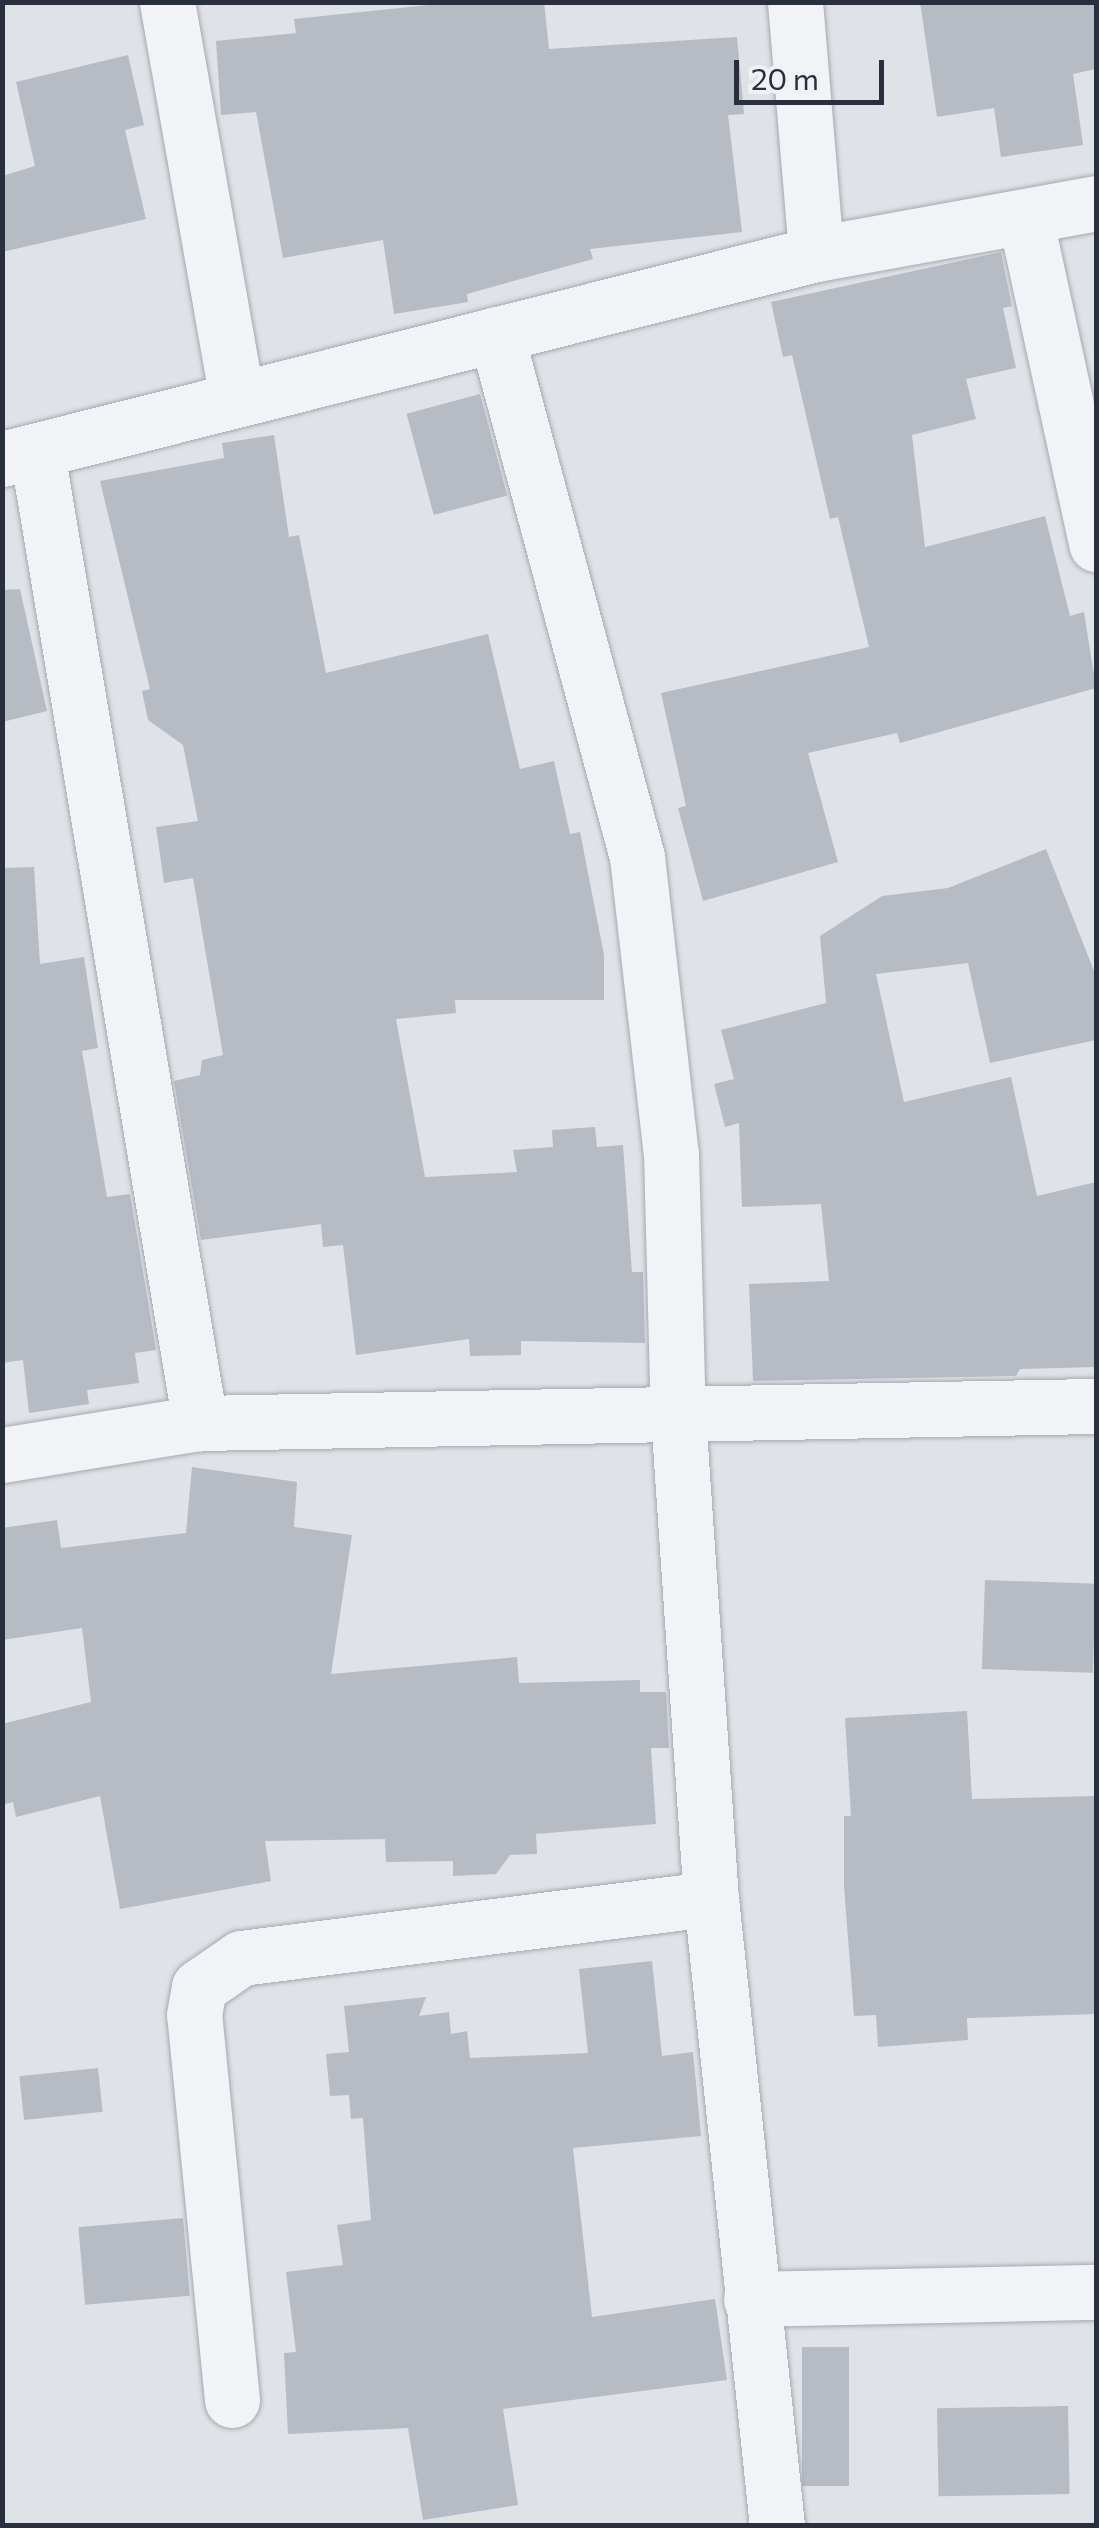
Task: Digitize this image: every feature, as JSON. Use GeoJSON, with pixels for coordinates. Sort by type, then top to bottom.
{"type":"FeatureCollection","features":[{"type":"Feature","properties":{"kind":"street"},"geometry":{"type":"LineString","coordinates":[[167,2],[237,397]]}},
{"type":"Feature","properties":{"kind":"street"},"geometry":{"type":"LineString","coordinates":[[795,2],[816,254]]}},
{"type":"Feature","properties":{"kind":"street"},"geometry":{"type":"LineString","coordinates":[[200,1423],[20,456],[237,397],[816,254],[1096,204]]}},
{"type":"Feature","properties":{"kind":"street"},"geometry":{"type":"LineString","coordinates":[[1025,217],[1096,544]]}},
{"type":"Feature","properties":{"kind":"street"},"geometry":{"type":"LineString","coordinates":[[496,334],[637,857],[671,1154],[678,1416],[711,1899],[777,2526]]}},
{"type":"Feature","properties":{"kind":"street"},"geometry":{"type":"LineString","coordinates":[[2,1455],[200,1423],[1096,1406]]}},
{"type":"Feature","properties":{"kind":"street"},"geometry":{"type":"LineString","coordinates":[[232,2400],[194,2015],[199,1987],[241,1958],[711,1899]]}},
{"type":"Feature","properties":{"kind":"street"},"geometry":{"type":"LineString","coordinates":[[751,2299],[1096,2292]]}},
{"type":"Feature","properties":{"kind":"building"},"geometry":{"type":"Polygon","coordinates":[[[457,2],[544,2],[549,49],[737,37],[744,114],[728,115],[742,232],[590,249],[593,259],[467,294],[468,302],[394,314],[383,240],[283,258],[256,112],[221,115],[216,41],[296,33],[294,19],[457,2]]]}},
{"type":"Feature","properties":{"kind":"building"},"geometry":{"type":"Polygon","coordinates":[[[920,2],[1096,2],[1096,69],[1073,74],[1083,145],[1001,157],[994,108],[937,117],[920,2]]]}},
{"type":"Feature","properties":{"kind":"building"},"geometry":{"type":"Polygon","coordinates":[[[128,55],[144,125],[125,130],[146,219],[2,252],[2,176],[35,166],[16,82],[128,55]]]}},
{"type":"Feature","properties":{"kind":"building"},"geometry":{"type":"Polygon","coordinates":[[[1001,252],[1012,306],[1003,308],[1016,368],[966,379],[976,419],[912,435],[925,547],[1045,516],[1070,616],[1084,612],[1096,688],[900,743],[897,733],[808,753],[838,862],[703,901],[678,808],[686,806],[661,693],[869,647],[838,517],[830,519],[792,355],[783,357],[771,302],[1001,252]]]}},
{"type":"Feature","properties":{"kind":"building"},"geometry":{"type":"Polygon","coordinates":[[[480,394],[507,495],[434,515],[407,414],[480,394]]]}},
{"type":"Feature","properties":{"kind":"building"},"geometry":{"type":"Polygon","coordinates":[[[274,435],[289,537],[299,535],[326,673],[488,634],[520,769],[554,761],[570,834],[580,832],[604,955],[604,1000],[455,1000],[456,1013],[396,1019],[425,1177],[517,1172],[513,1150],[553,1147],[552,1130],[595,1127],[597,1147],[623,1145],[632,1272],[643,1272],[645,1343],[521,1341],[521,1355],[470,1356],[469,1339],[356,1355],[343,1245],[323,1247],[321,1224],[201,1240],[174,1081],[200,1075],[202,1060],[223,1055],[193,878],[164,883],[156,827],[198,821],[183,745],[148,720],[142,691],[150,689],[100,481],[224,458],[222,443],[274,435]]]}},
{"type":"Feature","properties":{"kind":"building"},"geometry":{"type":"Polygon","coordinates":[[[20,589],[47,711],[2,722],[2,590],[20,589]]]}},
{"type":"Feature","properties":{"kind":"building"},"geometry":{"type":"Polygon","coordinates":[[[1046,849],[1094,971],[1096,1040],[990,1063],[968,963],[876,974],[904,1102],[1011,1077],[1037,1196],[1096,1182],[1096,1367],[1020,1369],[1016,1376],[753,1381],[749,1284],[829,1281],[821,1204],[742,1207],[739,1123],[725,1127],[714,1084],[734,1079],[721,1030],[826,1003],[820,936],[882,896],[948,888],[1046,849]]]}},
{"type":"Feature","properties":{"kind":"building"},"geometry":{"type":"Polygon","coordinates":[[[34,867],[40,964],[84,957],[98,1048],[82,1051],[107,1197],[130,1194],[156,1350],[135,1353],[139,1383],[87,1390],[89,1404],[29,1413],[23,1360],[2,1363],[2,868],[34,867]]]}},
{"type":"Feature","properties":{"kind":"building"},"geometry":{"type":"Polygon","coordinates":[[[192,1467],[297,1482],[294,1527],[352,1535],[331,1674],[517,1657],[519,1683],[640,1680],[640,1692],[666,1692],[669,1748],[651,1748],[656,1824],[536,1834],[537,1854],[510,1855],[496,1874],[453,1876],[453,1861],[386,1862],[385,1839],[265,1841],[271,1881],[120,1909],[100,1796],[16,1817],[13,1802],[2,1805],[2,1724],[91,1702],[82,1628],[2,1640],[2,1528],[57,1520],[61,1548],[186,1533],[192,1467]]]}},
{"type":"Feature","properties":{"kind":"building"},"geometry":{"type":"Polygon","coordinates":[[[985,1580],[1096,1584],[1093,1673],[982,1669],[985,1580]]]}},
{"type":"Feature","properties":{"kind":"building"},"geometry":{"type":"Polygon","coordinates":[[[967,1711],[972,1799],[1096,1796],[1096,2014],[967,2018],[968,2040],[878,2047],[876,2015],[854,2016],[844,1886],[844,1816],[851,1816],[845,1718],[967,1711]]]}},
{"type":"Feature","properties":{"kind":"building"},"geometry":{"type":"Polygon","coordinates":[[[652,1961],[662,2056],[693,2052],[701,2136],[573,2148],[592,2317],[715,2299],[727,2380],[503,2409],[518,2505],[423,2520],[408,2428],[288,2434],[284,2353],[296,2352],[286,2272],[343,2265],[337,2225],[371,2220],[363,2118],[351,2119],[349,2095],[330,2096],[326,2054],[349,2052],[344,2006],[426,1997],[419,2016],[449,2012],[451,2034],[467,2031],[470,2058],[588,2053],[579,1969],[652,1961]]]}},
{"type":"Feature","properties":{"kind":"building"},"geometry":{"type":"Polygon","coordinates":[[[98,2068],[103,2112],[24,2120],[19,2076],[98,2068]]]}},
{"type":"Feature","properties":{"kind":"building"},"geometry":{"type":"Polygon","coordinates":[[[183,2218],[190,2296],[85,2305],[78,2227],[183,2218]]]}},
{"type":"Feature","properties":{"kind":"building"},"geometry":{"type":"Polygon","coordinates":[[[802,2347],[849,2347],[849,2486],[802,2486],[802,2347]]]}},
{"type":"Feature","properties":{"kind":"building"},"geometry":{"type":"Polygon","coordinates":[[[1068,2406],[1070,2494],[939,2496],[937,2408],[1068,2406]]]}}]}
